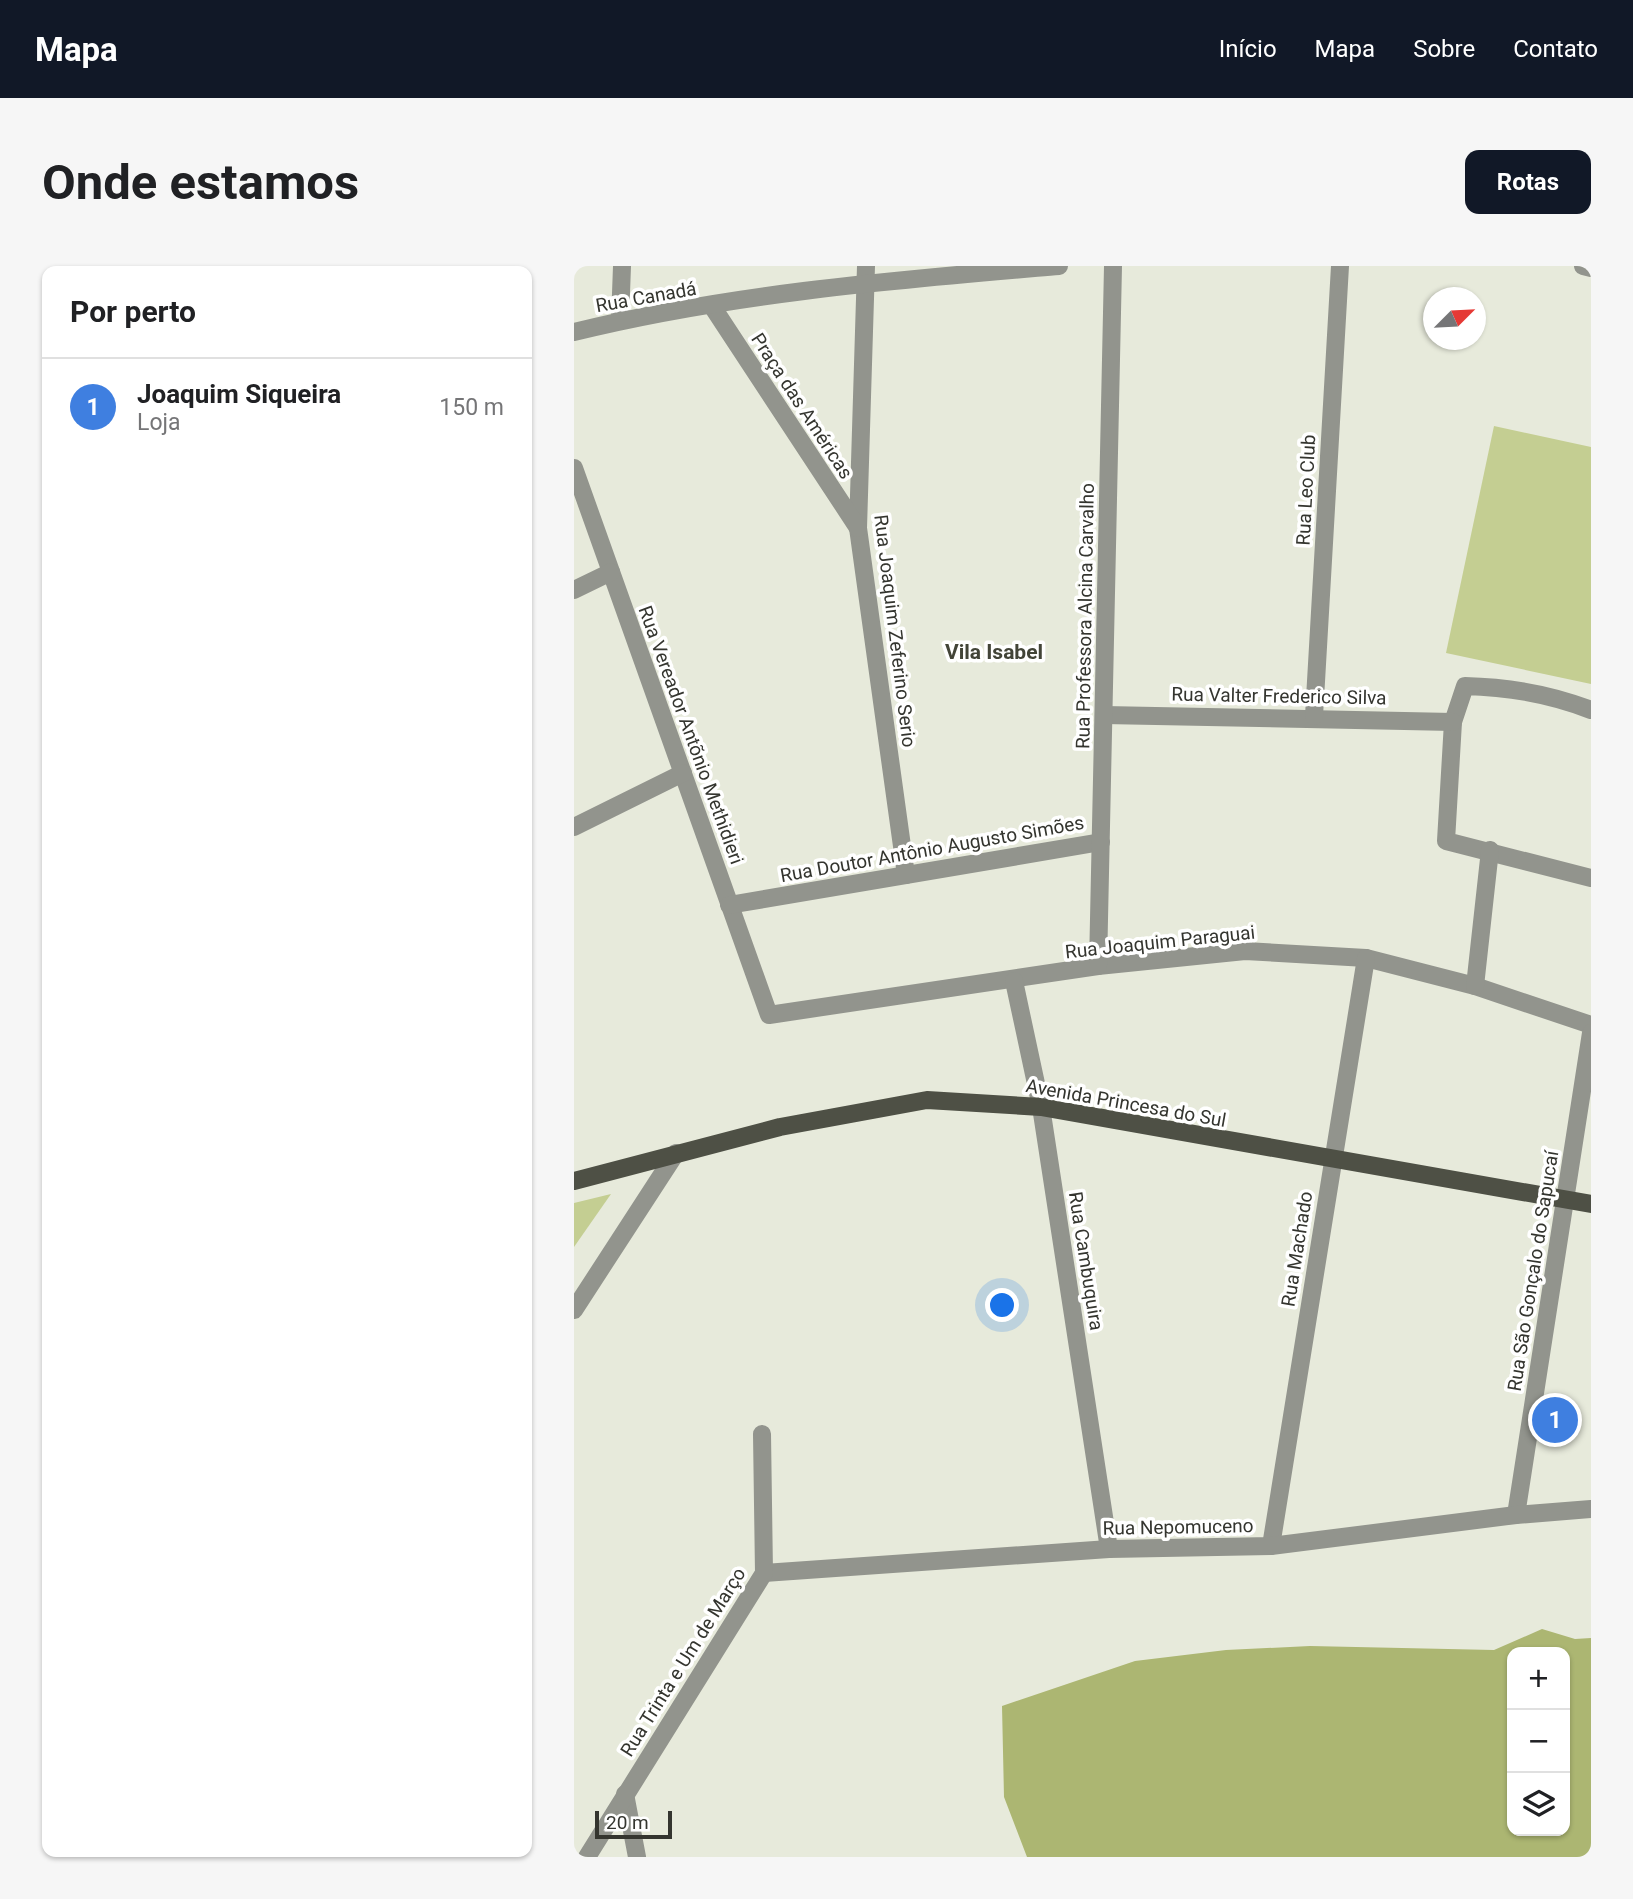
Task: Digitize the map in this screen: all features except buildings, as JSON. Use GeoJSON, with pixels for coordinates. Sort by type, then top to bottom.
{"type":"FeatureCollection","features":[{"type":"Feature","properties":{"kind":"main road","name":"Avenida Princesa do Sul"},"geometry":{"type":"LineString","coordinates":[[574,1181],[780,1127],[927,1100],[1041,1107],[1591,1204]]}},
{"type":"Feature","properties":{"kind":"street"},"geometry":{"type":"LineString","coordinates":[[620,321],[622,266]]}},
{"type":"Feature","properties":{"kind":"street","name":"Rua Canadá"},"geometry":{"type":"LineString","coordinates":[[574,332],[865,274],[1059,266]]}},
{"type":"Feature","properties":{"kind":"street","name":"Rua Professora Alcina Carvalho"},"geometry":{"type":"LineString","coordinates":[[1098,966],[1112,266]]}},
{"type":"Feature","properties":{"kind":"street","name":"Rua Leo Club"},"geometry":{"type":"LineString","coordinates":[[1314,716],[1339,266]]}},
{"type":"Feature","properties":{"kind":"street"},"geometry":{"type":"LineString","coordinates":[[1583,266],[1591,268]]}},
{"type":"Feature","properties":{"kind":"street","name":"Rua Joaquim Zeferino Serio"},"geometry":{"type":"LineString","coordinates":[[865,274],[858,528],[906,875]]}},
{"type":"Feature","properties":{"kind":"street","name":"Praça das Américas"},"geometry":{"type":"LineString","coordinates":[[712,306],[858,528]]}},
{"type":"Feature","properties":{"kind":"street","name":"Rua Vereador Antõnio Methidieri"},"geometry":{"type":"LineString","coordinates":[[574,468],[769,1015]]}},
{"type":"Feature","properties":{"kind":"street"},"geometry":{"type":"LineString","coordinates":[[574,590],[611,572]]}},
{"type":"Feature","properties":{"kind":"street"},"geometry":{"type":"LineString","coordinates":[[1591,710],[1556,697],[1497,686],[1465,686],[1453,722],[1446,841],[1591,877]]}},
{"type":"Feature","properties":{"kind":"street","name":"Rua Valter Frederico Silva"},"geometry":{"type":"LineString","coordinates":[[1104,715],[1314,716],[1453,722]]}},
{"type":"Feature","properties":{"kind":"street"},"geometry":{"type":"LineString","coordinates":[[574,827],[683,773]]}},
{"type":"Feature","properties":{"kind":"street","name":"Rua Doutor Antônio Augusto Simões"},"geometry":{"type":"LineString","coordinates":[[729,905],[1101,842]]}},
{"type":"Feature","properties":{"kind":"street"},"geometry":{"type":"LineString","coordinates":[[1475,986],[1489,850]]}},
{"type":"Feature","properties":{"kind":"street","name":"Rua Joaquim Paraguai"},"geometry":{"type":"LineString","coordinates":[[769,1015],[1014,981],[1098,966],[1244,951],[1366,958],[1475,986],[1591,1025]]}},
{"type":"Feature","properties":{"kind":"street","name":"Rua Machado"},"geometry":{"type":"LineString","coordinates":[[1271,1546],[1366,958]]}},
{"type":"Feature","properties":{"kind":"street","name":"Rua Cambuquira"},"geometry":{"type":"LineString","coordinates":[[1014,981],[1041,1107],[1109,1549]]}},
{"type":"Feature","properties":{"kind":"street","name":"Rua São Gonçalo do Sapucaí"},"geometry":{"type":"LineString","coordinates":[[1516,1515],[1591,1033]]}},
{"type":"Feature","properties":{"kind":"street"},"geometry":{"type":"LineString","coordinates":[[574,1310],[676,1153]]}},
{"type":"Feature","properties":{"kind":"street","name":"Rua Trinta e Um de Março"},"geometry":{"type":"LineString","coordinates":[[587,1857],[764,1573],[762,1434]]}},
{"type":"Feature","properties":{"kind":"street","name":"Rua Nepomuceno"},"geometry":{"type":"LineString","coordinates":[[764,1573],[1109,1549],[1271,1546],[1516,1515],[1591,1510]]}},
{"type":"Feature","properties":{"kind":"street"},"geometry":{"type":"LineString","coordinates":[[625,1794],[637,1857]]}},
{"type":"Feature","properties":{"kind":"green space"},"geometry":{"type":"Polygon","coordinates":[[[1494,426],[1591,447],[1591,684],[1446,653],[1494,426]]]}},
{"type":"Feature","properties":{"kind":"green space"},"geometry":{"type":"Polygon","coordinates":[[[611,1194],[574,1247],[574,1203],[611,1194]]]}},
{"type":"Feature","properties":{"kind":"green space"},"geometry":{"type":"Polygon","coordinates":[[[1542,1629],[1575,1639],[1591,1638],[1591,1857],[1027,1857],[1004,1797],[1002,1706],[1135,1661],[1226,1650],[1310,1646],[1494,1650],[1542,1629]]]}},
{"type":"Feature","properties":{"kind":"place","name":"Joaquim Siqueira"},"geometry":{"type":"Point","coordinates":[1555,1420]}},
{"type":"Feature","properties":{"kind":"district","name":"Vila Isabel"},"geometry":{"type":"Point","coordinates":[994,652]}}]}
